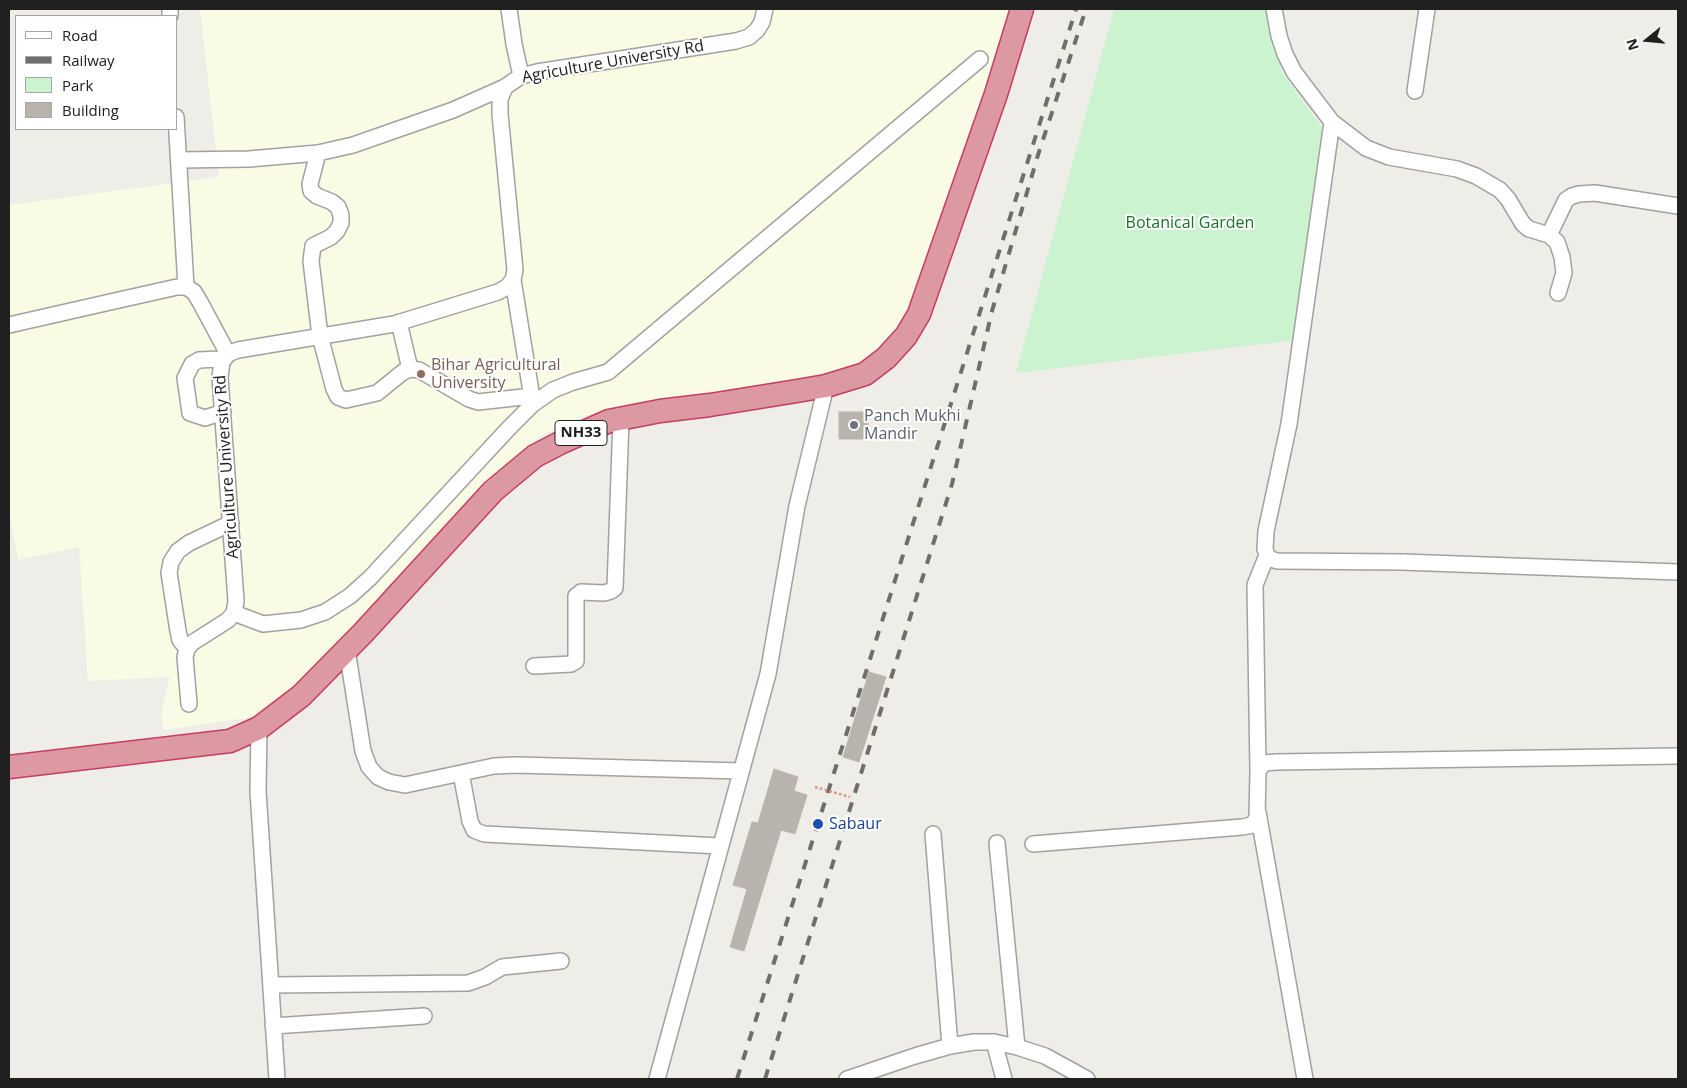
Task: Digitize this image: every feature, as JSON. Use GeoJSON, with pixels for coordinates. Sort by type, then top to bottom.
{"type":"FeatureCollection","features":[{"type":"Feature","properties":{"kind":"highway","name":"NH33"},"geometry":{"type":"LineString","coordinates":[[9,766],[230,741],[259,728],[301,696],[347,650],[493,492],[535,456],[609,421],[660,411],[710,405],[826,386],[865,374],[886,358],[906,336],[919,314],[996,94],[1022,9]]}},
{"type":"Feature","properties":{"kind":"street"},"geometry":{"type":"LineString","coordinates":[[509,9],[514,44],[522,76]]}},
{"type":"Feature","properties":{"kind":"street","name":"Agriculture University Rd"},"geometry":{"type":"LineString","coordinates":[[234,613],[236,601],[220,377],[225,358],[238,350],[400,322],[498,292],[507,287],[513,280],[515,270],[500,114],[500,99],[505,88],[522,76],[749,37],[762,22],[764,9]]}},
{"type":"Feature","properties":{"kind":"street"},"geometry":{"type":"LineString","coordinates":[[1274,9],[1284,54],[1294,72],[1332,122],[1366,148],[1389,157],[1456,169],[1490,183],[1508,199],[1528,229],[1549,234],[1557,242],[1562,257],[1564,273],[1558,293]]}},
{"type":"Feature","properties":{"kind":"street"},"geometry":{"type":"LineString","coordinates":[[1414,91],[1427,9]]}},
{"type":"Feature","properties":{"kind":"street"},"geometry":{"type":"LineString","coordinates":[[189,704],[185,657],[187,649],[192,643],[228,620],[234,613],[263,624],[279,623],[300,620],[325,612],[344,600],[370,578],[533,400],[573,382],[608,372],[980,59]]}},
{"type":"Feature","properties":{"kind":"street"},"geometry":{"type":"LineString","coordinates":[[179,160],[258,159],[318,152],[353,145],[453,110],[505,88]]}},
{"type":"Feature","properties":{"kind":"street"},"geometry":{"type":"LineString","coordinates":[[1034,844],[1242,827],[1253,825],[1257,817],[1255,585],[1267,555],[1265,549],[1266,531],[1289,424],[1332,122]]}},
{"type":"Feature","properties":{"kind":"street"},"geometry":{"type":"LineString","coordinates":[[177,130],[186,287]]}},
{"type":"Feature","properties":{"kind":"street"},"geometry":{"type":"LineString","coordinates":[[318,152],[310,184],[311,191],[316,196],[332,202],[338,207],[341,215],[341,223],[337,230],[331,237],[313,246],[311,252],[320,336],[334,389],[338,397],[346,400],[377,393],[403,372],[410,369],[419,370],[469,399],[478,402],[533,400]]}},
{"type":"Feature","properties":{"kind":"street"},"geometry":{"type":"LineString","coordinates":[[1549,234],[1566,200],[1580,194],[1595,193],[1678,206]]}},
{"type":"Feature","properties":{"kind":"street"},"geometry":{"type":"LineString","coordinates":[[513,280],[533,400]]}},
{"type":"Feature","properties":{"kind":"street"},"geometry":{"type":"LineString","coordinates":[[9,326],[177,287],[186,287],[194,292],[200,302],[225,358],[199,360],[192,364],[185,378],[190,414],[205,418],[223,412]]}},
{"type":"Feature","properties":{"kind":"street"},"geometry":{"type":"LineString","coordinates":[[400,322],[410,369]]}},
{"type":"Feature","properties":{"kind":"street"},"geometry":{"type":"LineString","coordinates":[[657,1079],[768,674],[797,506],[826,386]]}},
{"type":"Feature","properties":{"kind":"street"},"geometry":{"type":"LineString","coordinates":[[534,666],[571,664],[576,661],[576,596],[581,592],[604,593],[615,588],[621,419]]}},
{"type":"Feature","properties":{"kind":"street"},"geometry":{"type":"LineString","coordinates":[[187,649],[180,640],[178,631],[169,573],[171,562],[178,551],[189,543],[231,523]]}},
{"type":"Feature","properties":{"kind":"street"},"geometry":{"type":"LineString","coordinates":[[1267,555],[1277,561],[1402,562],[1678,572]]}},
{"type":"Feature","properties":{"kind":"street"},"geometry":{"type":"LineString","coordinates":[[347,650],[363,751],[369,767],[378,777],[389,782],[405,785],[494,766],[516,765],[741,772]]}},
{"type":"Feature","properties":{"kind":"street"},"geometry":{"type":"LineString","coordinates":[[259,728],[258,791],[277,1079]]}},
{"type":"Feature","properties":{"kind":"street"},"geometry":{"type":"LineString","coordinates":[[1258,771],[1264,764],[1276,762],[1678,756]]}},
{"type":"Feature","properties":{"kind":"street"},"geometry":{"type":"LineString","coordinates":[[462,773],[470,821],[474,830],[484,834],[720,846]]}},
{"type":"Feature","properties":{"kind":"street"},"geometry":{"type":"LineString","coordinates":[[1258,810],[1305,1079]]}},
{"type":"Feature","properties":{"kind":"street"},"geometry":{"type":"LineString","coordinates":[[933,834],[950,1046]]}},
{"type":"Feature","properties":{"kind":"street"},"geometry":{"type":"LineString","coordinates":[[997,842],[1017,1047]]}},
{"type":"Feature","properties":{"kind":"street"},"geometry":{"type":"LineString","coordinates":[[271,985],[468,983],[485,978],[502,967],[561,961]]}},
{"type":"Feature","properties":{"kind":"street"},"geometry":{"type":"LineString","coordinates":[[273,1026],[424,1016]]}},
{"type":"Feature","properties":{"kind":"street"},"geometry":{"type":"LineString","coordinates":[[847,1079],[915,1056],[950,1046],[974,1042],[994,1042],[1045,1056],[1087,1079]]}},
{"type":"Feature","properties":{"kind":"street"},"geometry":{"type":"LineString","coordinates":[[994,1042],[1004,1079]]}},
{"type":"Feature","properties":{"kind":"path"},"geometry":{"type":"LineString","coordinates":[[815,787],[850,797]]}},
{"type":"Feature","properties":{"kind":"shaded area","name":"Bihar Agricultural University"},"geometry":{"type":"Polygon","coordinates":[[[200,9],[1011,9],[912,312],[886,347],[858,367],[810,380],[639,402],[581,417],[540,436],[500,475],[314,677],[266,715],[164,730],[161,712],[170,677],[88,681],[79,547],[18,560],[9,513],[9,205],[219,177],[200,9]]]}},
{"type":"Feature","properties":{"kind":"green space","name":"Botanical Garden"},"geometry":{"type":"Polygon","coordinates":[[[1114,9],[1273,9],[1281,71],[1330,139],[1305,339],[1016,373],[1114,9]]]}},
{"type":"Feature","properties":{"kind":"building","name":"Panch Mukhi Mandir"},"geometry":{"type":"Polygon","coordinates":[[[839,412],[868,412],[868,439],[839,439],[839,412]]]}},
{"type":"Feature","properties":{"kind":"building"},"geometry":{"type":"Polygon","coordinates":[[[869,672],[886,677],[859,762],[843,757],[869,672]]]}},
{"type":"Feature","properties":{"kind":"building"},"geometry":{"type":"Polygon","coordinates":[[[774,769],[798,777],[794,791],[807,795],[795,834],[781,830],[744,951],[730,947],[747,889],[733,885],[752,822],[758,823],[774,769]]]}},
{"type":"Feature","properties":{"kind":"railway"},"geometry":{"type":"LineString","coordinates":[[737,1079],[1076,9]]}},
{"type":"Feature","properties":{"kind":"railway"},"geometry":{"type":"LineString","coordinates":[[765,1079],[952,484],[992,311],[1038,155],[1086,9]]}},
{"type":"Feature","properties":{"kind":"place","name":"Bihar Agricultural University"},"geometry":{"type":"Point","coordinates":[421,374]}},
{"type":"Feature","properties":{"kind":"place","name":"Panch Mukhi Mandir"},"geometry":{"type":"Point","coordinates":[854,425]}},
{"type":"Feature","properties":{"kind":"place","name":"Sabaur"},"geometry":{"type":"Point","coordinates":[818,824]}}]}
